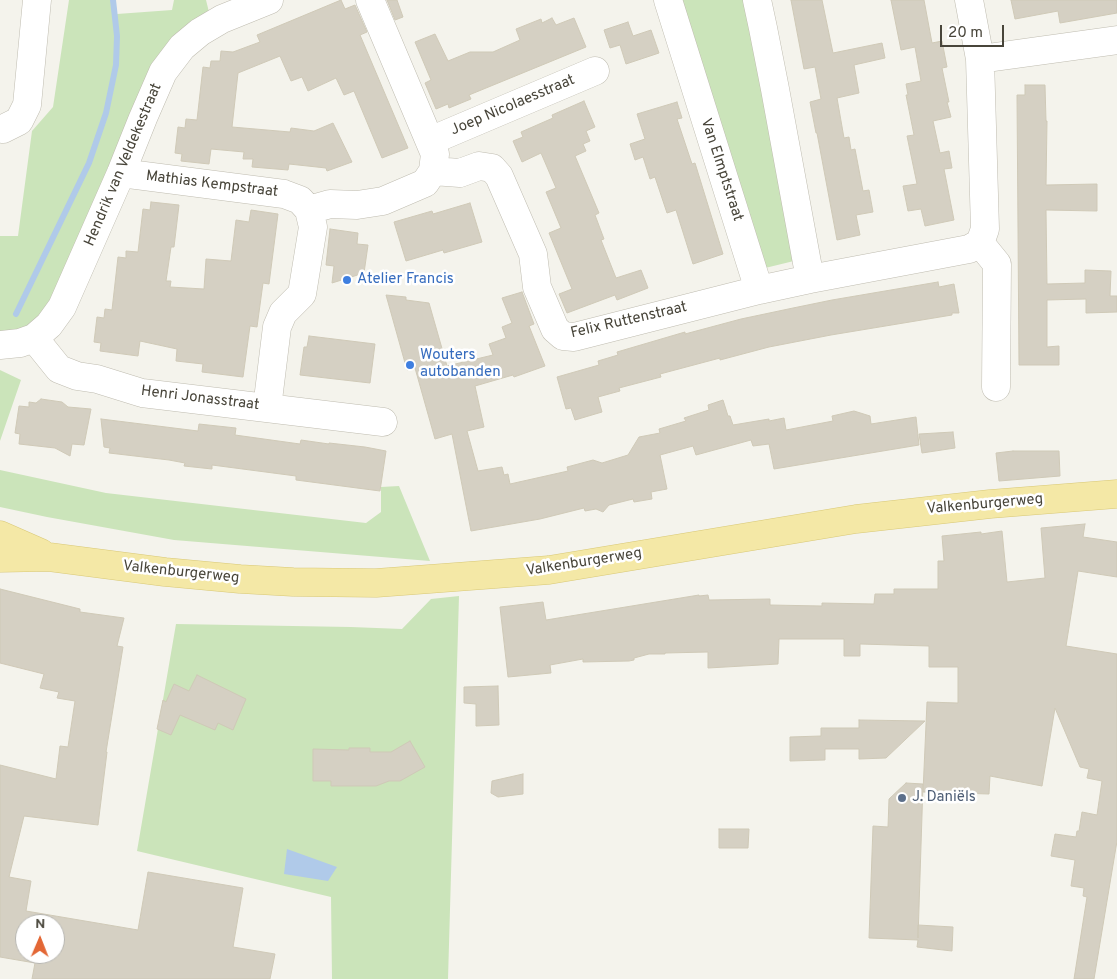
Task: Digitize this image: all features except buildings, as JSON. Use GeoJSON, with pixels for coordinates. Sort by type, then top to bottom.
{"type":"FeatureCollection","features":[{"type":"Feature","properties":{"kind":"main road","name":"Valkenburgerweg"},"geometry":{"type":"LineString","coordinates":[[0,558],[49,557],[165,572],[240,579],[376,583],[549,570],[856,519],[990,504],[1117,494]]}},
{"type":"Feature","properties":{"kind":"main road","name":"Valkenburgerweg"},"geometry":{"type":"LineString","coordinates":[[0,535],[49,557]]}},
{"type":"Feature","properties":{"kind":"street"},"geometry":{"type":"LineString","coordinates":[[1,135],[19,121],[27,105],[37,0]]}},
{"type":"Feature","properties":{"kind":"street","name":"Hendrik van Veldekestraat"},"geometry":{"type":"LineString","coordinates":[[34,338],[49,324],[62,307],[163,72],[182,47],[200,32],[220,10],[269,0]]}},
{"type":"Feature","properties":{"kind":"street"},"geometry":{"type":"LineString","coordinates":[[267,408],[277,328],[283,313],[302,294],[313,227],[309,210],[330,204],[358,206],[384,201],[425,184],[432,172],[435,154],[370,0]]}},
{"type":"Feature","properties":{"kind":"street","name":"Van Elmptstraat"},"geometry":{"type":"LineString","coordinates":[[668,0],[759,290]]}},
{"type":"Feature","properties":{"kind":"street"},"geometry":{"type":"LineString","coordinates":[[757,0],[810,279]]}},
{"type":"Feature","properties":{"kind":"street"},"geometry":{"type":"LineString","coordinates":[[759,290],[969,249],[980,243],[985,228],[980,59],[969,0]]}},
{"type":"Feature","properties":{"kind":"street"},"geometry":{"type":"LineString","coordinates":[[980,59],[1117,40]]}},
{"type":"Feature","properties":{"kind":"street","name":"Joep Nicolaesstraat"},"geometry":{"type":"LineString","coordinates":[[430,142],[595,71]]}},
{"type":"Feature","properties":{"kind":"street","name":"Felix Ruttenstraat"},"geometry":{"type":"LineString","coordinates":[[432,172],[460,173],[479,166],[492,168],[498,176],[533,254],[537,287],[555,330],[563,336],[574,336],[759,290]]}},
{"type":"Feature","properties":{"kind":"street","name":"Mathias Kempstraat"},"geometry":{"type":"LineString","coordinates":[[121,173],[284,194],[300,200],[309,210]]}},
{"type":"Feature","properties":{"kind":"street"},"geometry":{"type":"LineString","coordinates":[[980,243],[997,264],[996,387]]}},
{"type":"Feature","properties":{"kind":"street"},"geometry":{"type":"LineString","coordinates":[[0,345],[20,343],[34,338]]}},
{"type":"Feature","properties":{"kind":"street","name":"Henri Jonasstraat"},"geometry":{"type":"LineString","coordinates":[[34,338],[59,369],[77,376],[97,379],[142,393],[383,422]]}},
{"type":"Feature","properties":{"kind":"green space"},"geometry":{"type":"Polygon","coordinates":[[[69,0],[115,0],[117,14],[172,10],[174,0],[206,0],[209,12],[68,283],[37,326],[0,334],[0,236],[18,236],[32,131],[53,107],[69,0]]]}},
{"type":"Feature","properties":{"kind":"green space"},"geometry":{"type":"Polygon","coordinates":[[[681,0],[749,0],[798,260],[761,269],[681,0]]]}},
{"type":"Feature","properties":{"kind":"green space"},"geometry":{"type":"Polygon","coordinates":[[[0,370],[21,380],[0,441],[0,370]]]}},
{"type":"Feature","properties":{"kind":"green space"},"geometry":{"type":"Polygon","coordinates":[[[0,470],[106,493],[366,523],[381,512],[381,487],[399,486],[430,561],[174,540],[47,517],[0,507],[0,470]]]}},
{"type":"Feature","properties":{"kind":"green space"},"geometry":{"type":"Polygon","coordinates":[[[459,596],[448,979],[332,979],[331,897],[137,851],[176,624],[402,629],[431,599],[459,596]]]}},
{"type":"Feature","properties":{"kind":"water"},"geometry":{"type":"Polygon","coordinates":[[[287,849],[337,867],[328,881],[284,874],[287,849]]]}},
{"type":"Feature","properties":{"kind":"waterway"},"geometry":{"type":"LineString","coordinates":[[16,314],[89,163],[106,113],[116,65],[117,36],[113,0]]}},
{"type":"Feature","properties":{"kind":"place","name":"Atelier Francis"},"geometry":{"type":"Point","coordinates":[347,280]}},
{"type":"Feature","properties":{"kind":"place","name":"Wouters autobanden"},"geometry":{"type":"Point","coordinates":[410,365]}},
{"type":"Feature","properties":{"kind":"place","name":"J. Daniëls"},"geometry":{"type":"Point","coordinates":[902,798]}}]}
